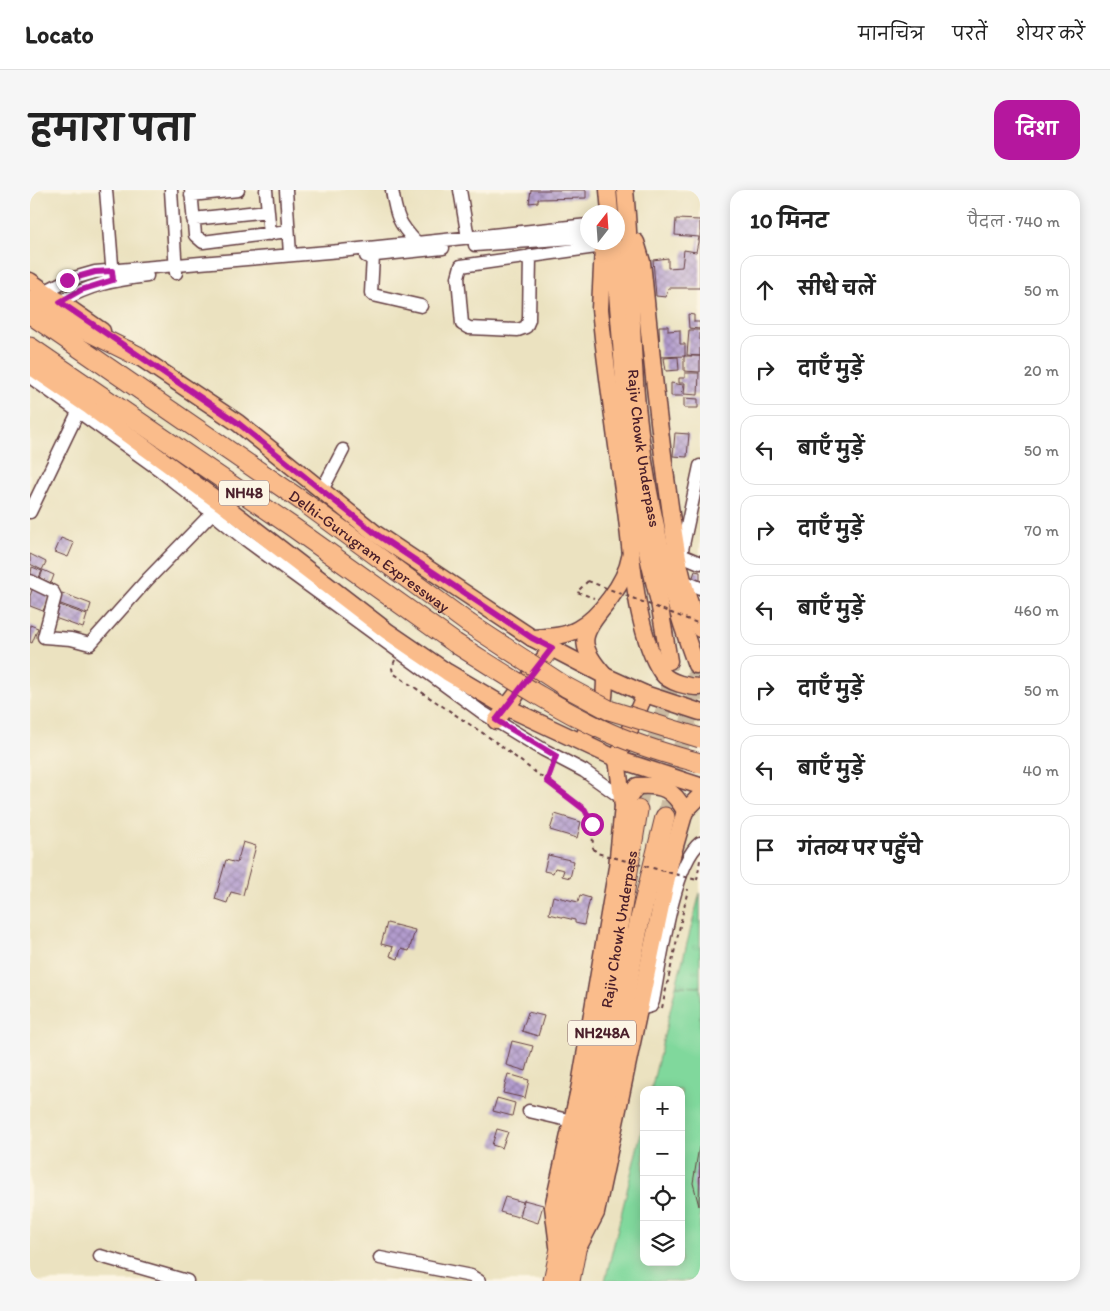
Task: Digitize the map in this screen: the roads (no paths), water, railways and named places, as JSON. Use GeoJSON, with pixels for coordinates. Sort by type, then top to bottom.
{"type":"FeatureCollection","features":[{"type":"Feature","properties":{"kind":"highway"},"geometry":{"type":"LineString","coordinates":[[37,296],[46,310],[138,356]]}},
{"type":"Feature","properties":{"kind":"highway","name":"Delhi-Gurugram Expressway"},"geometry":{"type":"LineString","coordinates":[[30,314],[305,503],[468,624],[566,687],[609,710],[700,738]]}},
{"type":"Feature","properties":{"kind":"highway","name":"Delhi-Gurugram Expressway"},"geometry":{"type":"LineString","coordinates":[[30,347],[285,522],[455,643],[556,706],[601,729],[653,750],[700,763]]}},
{"type":"Feature","properties":{"kind":"highway","name":"Rajiv Chowk Underpass"},"geometry":{"type":"LineString","coordinates":[[566,1255],[587,1122],[628,805]]}},
{"type":"Feature","properties":{"kind":"highway","name":"Rajiv Chowk Underpass"},"geometry":{"type":"LineString","coordinates":[[566,1255],[638,923],[665,817]]}},
{"type":"Feature","properties":{"kind":"highway","name":"NH248A"},"geometry":{"type":"LineString","coordinates":[[561,1280],[566,1255]]}},
{"type":"Feature","properties":{"kind":"main road"},"geometry":{"type":"LineString","coordinates":[[608,190],[609,205]]}},
{"type":"Feature","properties":{"kind":"main road"},"geometry":{"type":"LineString","coordinates":[[625,190],[628,224],[642,262],[662,453],[680,567],[700,629]]}},
{"type":"Feature","properties":{"kind":"main road","name":"Rajiv Chowk Underpass"},"geometry":{"type":"LineString","coordinates":[[628,224],[637,405],[649,501],[671,590],[696,665]]}},
{"type":"Feature","properties":{"kind":"main road"},"geometry":{"type":"LineString","coordinates":[[606,250],[600,309],[631,550],[644,629],[663,676],[689,687],[700,687]]}},
{"type":"Feature","properties":{"kind":"main road","name":"Rajiv Chowk Underpass"},"geometry":{"type":"LineString","coordinates":[[608,250],[637,511],[659,602],[669,661]]}},
{"type":"Feature","properties":{"kind":"main road"},"geometry":{"type":"LineString","coordinates":[[30,281],[37,296],[60,302],[238,423],[376,534],[532,638],[605,676],[645,694],[700,712]]}},
{"type":"Feature","properties":{"kind":"main road"},"geometry":{"type":"LineString","coordinates":[[30,366],[81,407],[217,508],[447,672],[506,707],[576,738],[617,759],[700,786]]}},
{"type":"Feature","properties":{"kind":"main road"},"geometry":{"type":"LineString","coordinates":[[576,738],[590,731],[604,704],[605,676],[591,661],[585,646],[584,635],[620,584],[628,567],[631,550]]}},
{"type":"Feature","properties":{"kind":"main road"},"geometry":{"type":"LineString","coordinates":[[532,638],[558,636],[579,629],[607,603]]}},
{"type":"Feature","properties":{"kind":"main road"},"geometry":{"type":"LineString","coordinates":[[496,720],[552,648]]}},
{"type":"Feature","properties":{"kind":"main road"},"geometry":{"type":"LineString","coordinates":[[628,805],[617,759],[645,694]]}},
{"type":"Feature","properties":{"kind":"main road"},"geometry":{"type":"LineString","coordinates":[[566,1255],[553,1207],[572,1121],[628,805],[637,786],[656,784],[676,796],[685,811]]}},
{"type":"Feature","properties":{"kind":"main road"},"geometry":{"type":"LineString","coordinates":[[566,1255],[596,1213],[670,863],[685,811],[700,796]]}},
{"type":"Feature","properties":{"kind":"street"},"geometry":{"type":"LineString","coordinates":[[106,190],[113,275]]}},
{"type":"Feature","properties":{"kind":"street"},"geometry":{"type":"LineString","coordinates":[[171,190],[176,270]]}},
{"type":"Feature","properties":{"kind":"street"},"geometry":{"type":"LineString","coordinates":[[238,190],[191,192],[196,234],[204,242],[288,231]]}},
{"type":"Feature","properties":{"kind":"street"},"geometry":{"type":"LineString","coordinates":[[266,190],[270,234]]}},
{"type":"Feature","properties":{"kind":"street"},"geometry":{"type":"LineString","coordinates":[[286,190],[290,255]]}},
{"type":"Feature","properties":{"kind":"street"},"geometry":{"type":"LineString","coordinates":[[392,190],[396,216],[404,229],[416,242]]}},
{"type":"Feature","properties":{"kind":"street"},"geometry":{"type":"LineString","coordinates":[[460,190],[468,238]]}},
{"type":"Feature","properties":{"kind":"street"},"geometry":{"type":"LineString","coordinates":[[193,219],[268,211]]}},
{"type":"Feature","properties":{"kind":"street"},"geometry":{"type":"LineString","coordinates":[[176,270],[290,255],[580,226]]}},
{"type":"Feature","properties":{"kind":"street"},"geometry":{"type":"LineString","coordinates":[[37,296],[79,275],[113,275],[373,256],[460,246],[580,238]]}},
{"type":"Feature","properties":{"kind":"street"},"geometry":{"type":"LineString","coordinates":[[530,256],[529,320],[526,327],[518,330],[469,328],[462,324],[458,276],[461,266],[580,248]]}},
{"type":"Feature","properties":{"kind":"street"},"geometry":{"type":"LineString","coordinates":[[373,256],[371,289],[373,295],[421,306]]}},
{"type":"Feature","properties":{"kind":"street"},"geometry":{"type":"LineString","coordinates":[[60,302],[113,275]]}},
{"type":"Feature","properties":{"kind":"street"},"geometry":{"type":"LineString","coordinates":[[30,377],[81,407],[30,512]]}},
{"type":"Feature","properties":{"kind":"street"},"geometry":{"type":"LineString","coordinates":[[322,490],[343,450]]}},
{"type":"Feature","properties":{"kind":"street"},"geometry":{"type":"LineString","coordinates":[[680,567],[695,511],[700,466]]}},
{"type":"Feature","properties":{"kind":"street"},"geometry":{"type":"LineString","coordinates":[[31,584],[52,592],[55,596],[44,637],[71,639],[90,644],[148,579],[217,508],[399,653],[496,720],[584,771],[628,805]]}},
{"type":"Feature","properties":{"kind":"street"},"geometry":{"type":"LineString","coordinates":[[680,567],[700,563]]}},
{"type":"Feature","properties":{"kind":"street"},"geometry":{"type":"LineString","coordinates":[[680,567],[700,588]]}},
{"type":"Feature","properties":{"kind":"street"},"geometry":{"type":"LineString","coordinates":[[640,1009],[650,1006],[653,1001],[678,885],[685,863],[700,843]]}},
{"type":"Feature","properties":{"kind":"street"},"geometry":{"type":"LineString","coordinates":[[529,1112],[572,1121]]}},
{"type":"Feature","properties":{"kind":"street"},"geometry":{"type":"LineString","coordinates":[[100,1256],[187,1281]]}},
{"type":"Feature","properties":{"kind":"street"},"geometry":{"type":"LineString","coordinates":[[380,1258],[471,1276],[479,1281]]}},
{"type":"Feature","properties":{"kind":"tunnel"},"geometry":{"type":"LineString","coordinates":[[665,817],[674,772],[694,701],[696,665]]}},
{"type":"Feature","properties":{"kind":"tunnel"},"geometry":{"type":"LineString","coordinates":[[638,810],[648,764],[669,692],[669,667]]}}]}
